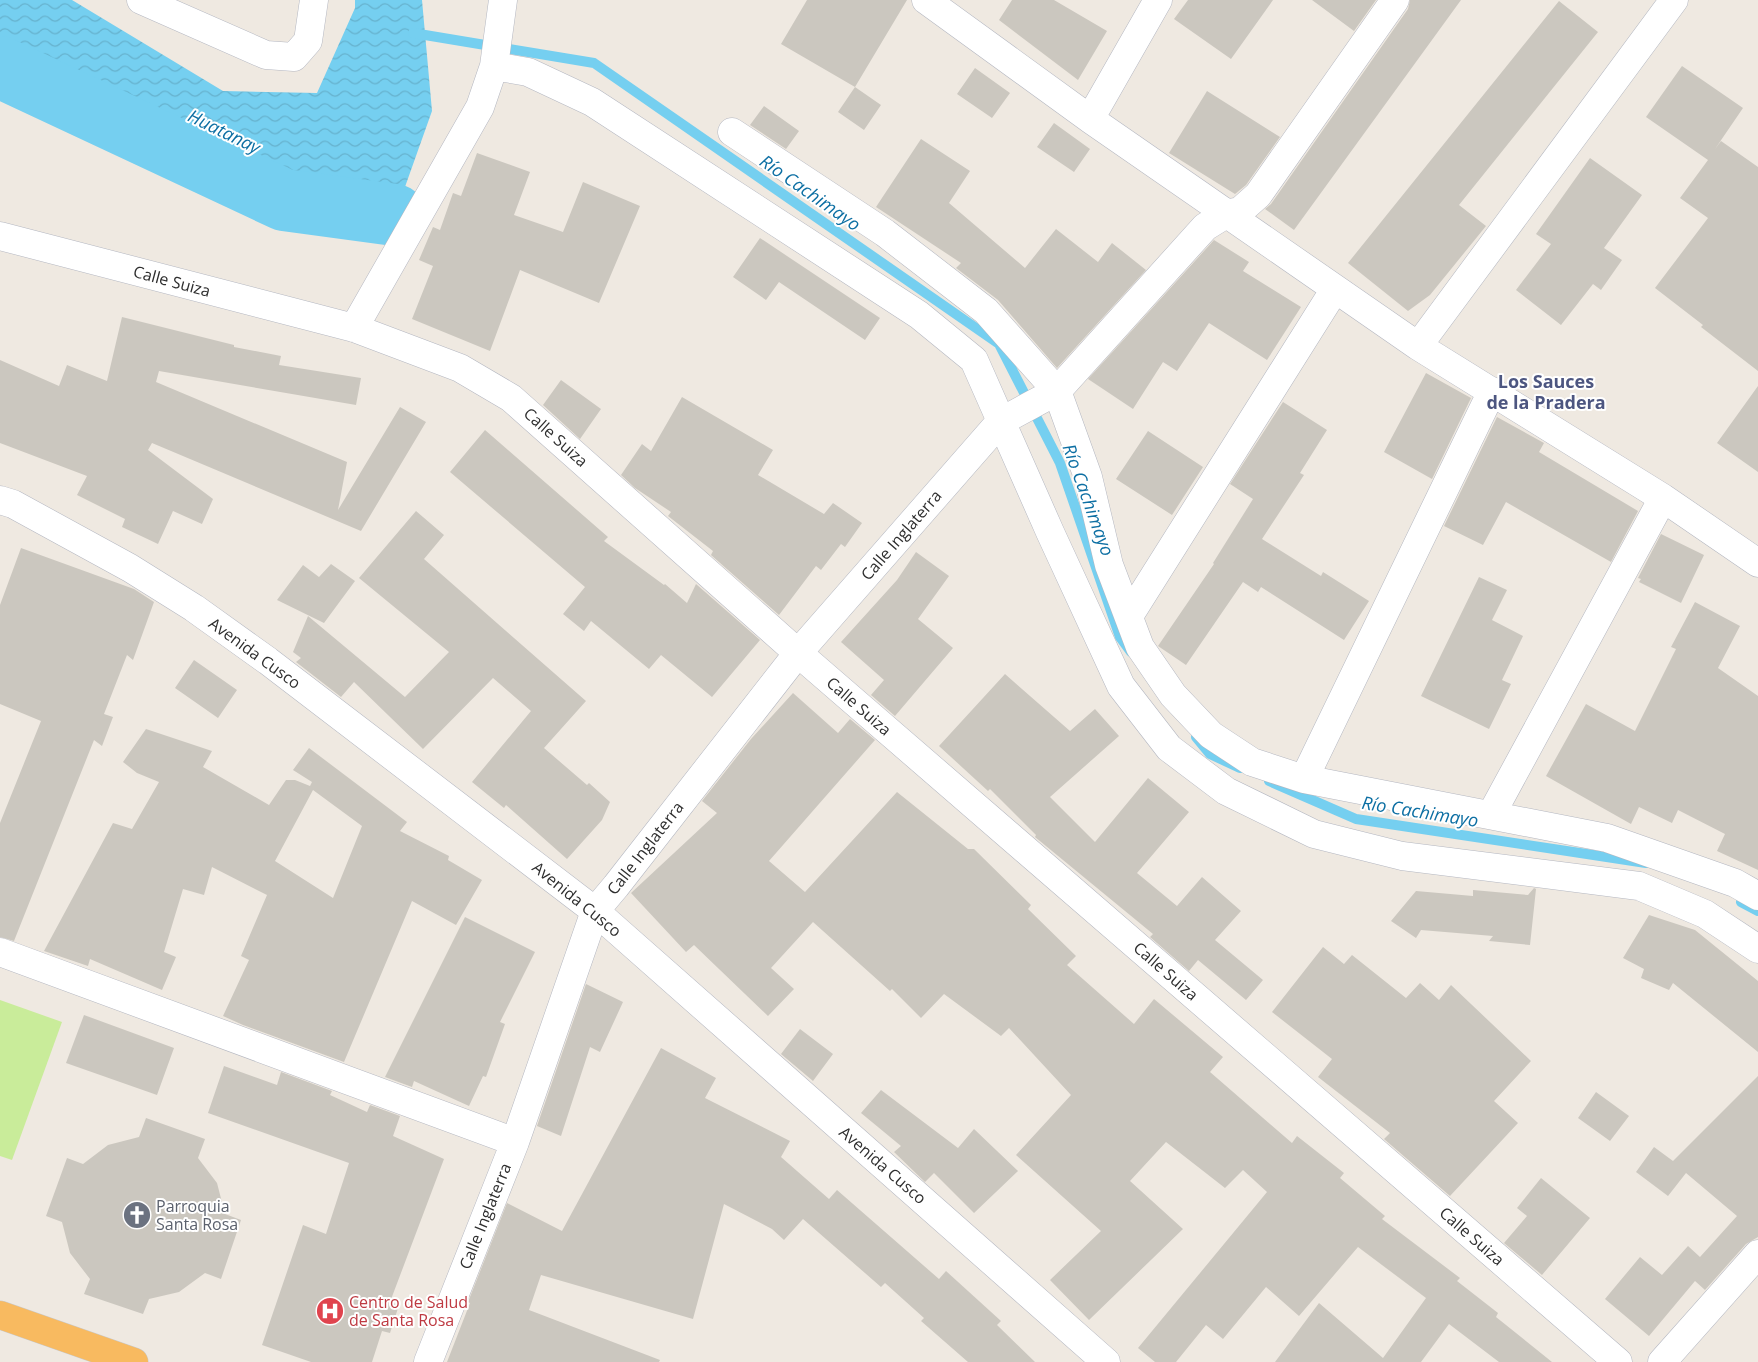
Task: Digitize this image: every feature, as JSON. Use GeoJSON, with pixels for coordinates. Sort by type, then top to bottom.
{"type":"FeatureCollection","features":[{"type":"Feature","properties":{"kind":"highway"},"geometry":{"type":"LineString","coordinates":[[0,1315],[134,1362]]}},
{"type":"Feature","properties":{"kind":"street"},"geometry":{"type":"LineString","coordinates":[[141,0],[266,55],[294,57],[308,42],[314,0]]}},
{"type":"Feature","properties":{"kind":"street"},"geometry":{"type":"LineString","coordinates":[[354,328],[480,106],[494,66],[503,0]]}},
{"type":"Feature","properties":{"kind":"street"},"geometry":{"type":"LineString","coordinates":[[926,0],[1090,119],[1418,346],[1663,498],[1758,563]]}},
{"type":"Feature","properties":{"kind":"street"},"geometry":{"type":"LineString","coordinates":[[1090,119],[1158,0]]}},
{"type":"Feature","properties":{"kind":"street"},"geometry":{"type":"LineString","coordinates":[[1003,420],[1049,396],[1205,227],[1226,214],[1240,211],[1258,195],[1395,0]]}},
{"type":"Feature","properties":{"kind":"street"},"geometry":{"type":"LineString","coordinates":[[1418,346],[1674,0]]}},
{"type":"Feature","properties":{"kind":"street"},"geometry":{"type":"LineString","coordinates":[[494,66],[528,72],[592,102],[919,315],[974,360],[1003,420],[1121,686],[1169,748],[1226,791],[1314,834],[1402,856],[1639,886],[1705,914],[1758,949]]}},
{"type":"Feature","properties":{"kind":"street"},"geometry":{"type":"LineString","coordinates":[[732,132],[885,233],[986,311],[1049,396],[1088,477],[1109,565],[1140,647],[1173,695],[1212,735],[1252,762],[1304,779],[1607,838],[1735,883],[1758,896]]}},
{"type":"Feature","properties":{"kind":"street","name":"Calle Suiza"},"geometry":{"type":"LineString","coordinates":[[0,236],[354,328],[460,368],[511,398],[798,653],[1618,1362]]}},
{"type":"Feature","properties":{"kind":"street"},"geometry":{"type":"LineString","coordinates":[[1129,616],[1335,289]]}},
{"type":"Feature","properties":{"kind":"street"},"geometry":{"type":"LineString","coordinates":[[1304,779],[1492,391]]}},
{"type":"Feature","properties":{"kind":"street","name":"Calle Inglaterra"},"geometry":{"type":"LineString","coordinates":[[428,1362],[515,1142],[595,911],[798,653],[1003,420]]}},
{"type":"Feature","properties":{"kind":"street"},"geometry":{"type":"LineString","coordinates":[[1491,815],[1663,498]]}},
{"type":"Feature","properties":{"kind":"street","name":"Avenida Cusco"},"geometry":{"type":"LineString","coordinates":[[0,500],[13,504],[130,568],[194,608],[268,661],[595,911],[1106,1362]]}},
{"type":"Feature","properties":{"kind":"street"},"geometry":{"type":"LineString","coordinates":[[0,952],[515,1142]]}},
{"type":"Feature","properties":{"kind":"street"},"geometry":{"type":"LineString","coordinates":[[1662,1362],[1758,1254]]}},
{"type":"Feature","properties":{"kind":"green space"},"geometry":{"type":"Polygon","coordinates":[[[0,1000],[62,1022],[12,1160],[0,1156],[0,1000]]]}},
{"type":"Feature","properties":{"kind":"water","name":"Huatanay"},"geometry":{"type":"Polygon","coordinates":[[[0,0],[72,0],[223,91],[317,93],[355,8],[355,0],[422,0],[432,111],[395,215],[284,200],[0,67],[0,0]]]}},
{"type":"Feature","properties":{"kind":"building"},"geometry":{"type":"Polygon","coordinates":[[[807,0],[907,0],[855,87],[781,44],[807,0]]]}},
{"type":"Feature","properties":{"kind":"building"},"geometry":{"type":"Polygon","coordinates":[[[1012,0],[1054,0],[1107,31],[1078,80],[999,20],[1012,0]]]}},
{"type":"Feature","properties":{"kind":"building"},"geometry":{"type":"Polygon","coordinates":[[[1188,0],[1273,0],[1231,59],[1174,19],[1188,0]]]}},
{"type":"Feature","properties":{"kind":"building"},"geometry":{"type":"Polygon","coordinates":[[[1312,0],[1376,0],[1354,31],[1312,0]]]}},
{"type":"Feature","properties":{"kind":"building"},"geometry":{"type":"Polygon","coordinates":[[[1410,0],[1461,0],[1294,230],[1265,209],[1271,204],[1408,9],[1410,0]]]}},
{"type":"Feature","properties":{"kind":"building"},"geometry":{"type":"Polygon","coordinates":[[[1559,1],[1598,32],[1459,205],[1486,226],[1430,295],[1408,311],[1348,263],[1559,1]]]}},
{"type":"Feature","properties":{"kind":"building"},"geometry":{"type":"Polygon","coordinates":[[[1682,66],[1743,108],[1715,149],[1721,141],[1758,167],[1758,371],[1701,327],[1703,325],[1655,288],[1708,218],[1680,198],[1708,160],[1646,117],[1682,66]]]}},
{"type":"Feature","properties":{"kind":"building"},"geometry":{"type":"Polygon","coordinates":[[[975,68],[1010,93],[992,118],[957,94],[975,68]]]}},
{"type":"Feature","properties":{"kind":"building"},"geometry":{"type":"Polygon","coordinates":[[[855,87],[881,105],[864,130],[838,112],[855,87]]]}},
{"type":"Feature","properties":{"kind":"building"},"geometry":{"type":"Polygon","coordinates":[[[1207,91],[1280,137],[1246,185],[1235,194],[1169,153],[1207,91]]]}},
{"type":"Feature","properties":{"kind":"building"},"geometry":{"type":"Polygon","coordinates":[[[764,106],[799,131],[786,149],[750,125],[764,106]]]}},
{"type":"Feature","properties":{"kind":"building"},"geometry":{"type":"Polygon","coordinates":[[[1054,123],[1090,149],[1074,172],[1037,147],[1054,123]]]}},
{"type":"Feature","properties":{"kind":"building"},"geometry":{"type":"Polygon","coordinates":[[[921,139],[970,171],[949,203],[1025,268],[1056,229],[1098,262],[1112,243],[1146,270],[1057,368],[998,300],[956,268],[961,263],[876,207],[921,139]]]}},
{"type":"Feature","properties":{"kind":"building"},"geometry":{"type":"Polygon","coordinates":[[[477,153],[530,172],[514,215],[563,232],[583,182],[640,206],[599,303],[520,270],[490,351],[412,319],[433,266],[419,260],[433,227],[440,230],[453,193],[461,196],[477,153]]]}},
{"type":"Feature","properties":{"kind":"building"},"geometry":{"type":"Polygon","coordinates":[[[1590,158],[1642,195],[1604,248],[1622,260],[1601,290],[1593,284],[1561,325],[1516,290],[1551,244],[1536,234],[1590,158]]]}},
{"type":"Feature","properties":{"kind":"building"},"geometry":{"type":"Polygon","coordinates":[[[760,238],[880,318],[865,340],[779,282],[766,300],[733,277],[760,238]]]}},
{"type":"Feature","properties":{"kind":"building"},"geometry":{"type":"Polygon","coordinates":[[[1214,240],[1249,262],[1243,271],[1301,307],[1267,360],[1209,323],[1177,371],[1163,362],[1133,409],[1088,379],[1214,240]]]}},
{"type":"Feature","properties":{"kind":"building"},"geometry":{"type":"Polygon","coordinates":[[[122,317],[234,345],[234,347],[281,356],[279,365],[361,378],[356,405],[159,371],[156,382],[347,462],[338,510],[400,407],[426,422],[361,531],[152,443],[148,450],[213,499],[202,524],[173,511],[158,544],[122,527],[125,519],[77,495],[87,476],[0,443],[0,360],[59,386],[67,365],[107,381],[122,317]]]}},
{"type":"Feature","properties":{"kind":"building"},"geometry":{"type":"Polygon","coordinates":[[[1426,373],[1471,398],[1432,479],[1384,452],[1426,373]]]}},
{"type":"Feature","properties":{"kind":"building"},"geometry":{"type":"Polygon","coordinates":[[[561,380],[601,409],[580,439],[543,405],[561,380]]]}},
{"type":"Feature","properties":{"kind":"building"},"geometry":{"type":"Polygon","coordinates":[[[1758,386],[1758,472],[1717,443],[1758,386]]]}},
{"type":"Feature","properties":{"kind":"building"},"geometry":{"type":"Polygon","coordinates":[[[682,397],[773,450],[758,475],[824,514],[833,503],[862,523],[845,547],[841,544],[821,570],[816,566],[779,615],[711,555],[713,551],[668,516],[671,512],[635,488],[621,475],[642,444],[651,451],[682,397]]]}},
{"type":"Feature","properties":{"kind":"building"},"geometry":{"type":"Polygon","coordinates":[[[1283,402],[1327,430],[1300,473],[1304,475],[1262,539],[1321,576],[1323,572],[1369,601],[1344,640],[1261,587],[1258,592],[1243,582],[1186,665],[1158,646],[1214,564],[1253,499],[1230,484],[1283,402]]]}},
{"type":"Feature","properties":{"kind":"building"},"geometry":{"type":"Polygon","coordinates":[[[1497,417],[1544,443],[1539,452],[1638,511],[1611,562],[1506,502],[1483,545],[1444,526],[1497,417]]]}},
{"type":"Feature","properties":{"kind":"building"},"geometry":{"type":"Polygon","coordinates":[[[485,430],[608,537],[604,541],[665,584],[687,603],[696,584],[760,640],[712,697],[661,655],[649,669],[591,621],[584,631],[563,614],[585,587],[450,472],[485,430]]]}},
{"type":"Feature","properties":{"kind":"building"},"geometry":{"type":"Polygon","coordinates":[[[1148,431],[1203,467],[1172,515],[1116,479],[1148,431]]]}},
{"type":"Feature","properties":{"kind":"building"},"geometry":{"type":"Polygon","coordinates":[[[416,511],[444,535],[424,559],[586,701],[544,748],[610,802],[602,820],[567,859],[506,805],[504,808],[472,782],[531,711],[493,678],[423,749],[354,682],[341,697],[296,662],[301,658],[293,652],[308,616],[405,697],[449,652],[359,578],[416,511]]]}},
{"type":"Feature","properties":{"kind":"building"},"geometry":{"type":"Polygon","coordinates":[[[1661,534],[1704,555],[1681,603],[1639,582],[1641,579],[1638,578],[1661,534]]]}},
{"type":"Feature","properties":{"kind":"building"},"geometry":{"type":"Polygon","coordinates":[[[21,548],[134,589],[154,602],[133,660],[127,655],[104,714],[113,717],[102,746],[94,740],[14,941],[0,937],[0,823],[41,721],[0,704],[0,605],[21,548]]]}},
{"type":"Feature","properties":{"kind":"building"},"geometry":{"type":"Polygon","coordinates":[[[916,552],[949,576],[918,619],[953,648],[895,716],[871,695],[884,680],[841,642],[897,580],[916,552]]]}},
{"type":"Feature","properties":{"kind":"building"},"geometry":{"type":"Polygon","coordinates":[[[331,564],[355,581],[324,623],[277,600],[303,565],[319,577],[331,564]]]}},
{"type":"Feature","properties":{"kind":"building"},"geometry":{"type":"Polygon","coordinates":[[[1479,577],[1507,590],[1492,620],[1523,636],[1502,680],[1511,684],[1489,729],[1421,696],[1479,577]]]}},
{"type":"Feature","properties":{"kind":"building"},"geometry":{"type":"Polygon","coordinates":[[[1695,602],[1740,626],[1718,668],[1758,696],[1758,870],[1717,851],[1725,834],[1678,810],[1672,823],[1639,807],[1631,824],[1546,776],[1586,704],[1635,731],[1676,649],[1671,647],[1695,602]]]}},
{"type":"Feature","properties":{"kind":"building"},"geometry":{"type":"Polygon","coordinates":[[[194,660],[237,690],[218,718],[175,688],[194,660]]]}},
{"type":"Feature","properties":{"kind":"building"},"geometry":{"type":"Polygon","coordinates":[[[1005,674],[1070,731],[1095,709],[1119,736],[1050,797],[1095,842],[1148,778],[1189,812],[1137,873],[1177,906],[1202,877],[1241,911],[1215,940],[1263,980],[1246,1000],[1198,960],[1189,971],[1150,937],[1153,934],[1035,837],[1036,835],[990,789],[988,791],[939,746],[1005,674]]]}},
{"type":"Feature","properties":{"kind":"building"},"geometry":{"type":"Polygon","coordinates":[[[793,693],[838,733],[850,719],[875,740],[769,861],[805,892],[897,792],[968,849],[974,849],[1031,905],[1028,909],[1076,956],[1067,965],[1134,1024],[1154,999],[1223,1057],[1210,1072],[1292,1143],[1297,1136],[1344,1173],[1340,1178],[1385,1216],[1382,1219],[1460,1278],[1457,1281],[1498,1313],[1496,1317],[1552,1362],[1499,1362],[1449,1324],[1421,1362],[1275,1362],[1319,1303],[1383,1358],[1426,1298],[1358,1247],[1299,1316],[1266,1287],[1223,1339],[1206,1325],[1176,1362],[1155,1362],[1138,1348],[1267,1192],[1243,1170],[1225,1188],[1166,1142],[1130,1181],[1183,1229],[1089,1320],[1050,1280],[1101,1231],[1016,1155],[1071,1095],[1009,1028],[1001,1036],[944,994],[921,1018],[892,989],[890,991],[813,922],[771,968],[794,989],[768,1016],[694,945],[686,952],[631,893],[717,813],[702,801],[751,739],[793,693]]]}},
{"type":"Feature","properties":{"kind":"building"},"geometry":{"type":"Polygon","coordinates":[[[146,729],[212,751],[203,767],[269,805],[286,780],[295,780],[310,786],[312,782],[293,770],[309,748],[407,822],[400,831],[449,856],[448,860],[482,880],[456,925],[412,901],[344,1062],[223,1016],[249,960],[241,956],[267,895],[212,867],[204,895],[183,889],[164,952],[176,957],[162,990],[90,959],[88,966],[44,951],[113,823],[132,829],[159,782],[137,773],[123,762],[146,729]],[[313,790],[275,861],[333,898],[362,826],[313,790]]]}},
{"type":"Feature","properties":{"kind":"building"},"geometry":{"type":"Polygon","coordinates":[[[1534,888],[1536,889],[1530,945],[1489,941],[1493,936],[1421,930],[1416,938],[1391,921],[1416,891],[1473,896],[1473,890],[1528,895],[1534,888]]]}},
{"type":"Feature","properties":{"kind":"building"},"geometry":{"type":"Polygon","coordinates":[[[1649,915],[1695,930],[1758,981],[1758,1052],[1673,983],[1669,990],[1641,978],[1644,969],[1623,958],[1649,915]]]}},
{"type":"Feature","properties":{"kind":"building"},"geometry":{"type":"Polygon","coordinates":[[[465,917],[535,952],[500,1022],[505,1024],[486,1077],[483,1076],[469,1106],[414,1081],[412,1087],[385,1077],[465,917]]]}},
{"type":"Feature","properties":{"kind":"building"},"geometry":{"type":"Polygon","coordinates":[[[1323,947],[1344,964],[1352,955],[1406,998],[1420,983],[1439,1000],[1451,985],[1531,1061],[1494,1101],[1518,1123],[1450,1196],[1384,1139],[1390,1133],[1318,1077],[1332,1059],[1272,1012],[1323,947]]]}},
{"type":"Feature","properties":{"kind":"building"},"geometry":{"type":"Polygon","coordinates":[[[586,984],[623,1002],[600,1052],[590,1047],[561,1136],[537,1126],[586,984]]]}},
{"type":"Feature","properties":{"kind":"building"},"geometry":{"type":"Polygon","coordinates":[[[84,1015],[174,1048],[157,1095],[66,1063],[84,1015]]]}},
{"type":"Feature","properties":{"kind":"building"},"geometry":{"type":"Polygon","coordinates":[[[800,1029],[833,1054],[813,1081],[781,1054],[800,1029]]]}},
{"type":"Feature","properties":{"kind":"building"},"geometry":{"type":"Polygon","coordinates":[[[661,1048],[716,1078],[705,1098],[790,1141],[781,1157],[829,1199],[837,1190],[939,1279],[946,1271],[1001,1321],[997,1325],[1035,1362],[968,1362],[921,1321],[924,1318],[885,1283],[881,1287],[803,1219],[784,1240],[772,1229],[724,1204],[693,1319],[541,1275],[529,1310],[660,1360],[659,1362],[447,1362],[470,1303],[468,1302],[507,1203],[562,1231],[661,1048]]]}},
{"type":"Feature","properties":{"kind":"building"},"geometry":{"type":"Polygon","coordinates":[[[224,1066],[277,1085],[281,1072],[332,1091],[330,1095],[367,1112],[370,1105],[400,1116],[393,1136],[444,1159],[390,1302],[399,1305],[390,1333],[382,1331],[372,1362],[311,1362],[262,1345],[303,1225],[326,1234],[349,1163],[208,1113],[224,1066]]]}},
{"type":"Feature","properties":{"kind":"building"},"geometry":{"type":"Polygon","coordinates":[[[1758,1076],[1758,1237],[1746,1244],[1705,1290],[1695,1281],[1649,1336],[1605,1299],[1640,1257],[1662,1275],[1688,1246],[1700,1257],[1737,1216],[1686,1173],[1668,1196],[1636,1172],[1654,1147],[1673,1161],[1758,1076]]]}},
{"type":"Feature","properties":{"kind":"building"},"geometry":{"type":"Polygon","coordinates":[[[881,1090],[958,1148],[974,1129],[1018,1171],[974,1213],[934,1173],[925,1182],[894,1152],[901,1146],[861,1113],[881,1090]]]}},
{"type":"Feature","properties":{"kind":"building"},"geometry":{"type":"Polygon","coordinates":[[[1596,1092],[1629,1116],[1610,1141],[1578,1118],[1596,1092]]]}},
{"type":"Feature","properties":{"kind":"building","name":"Parroquia Santa Rosa"},"geometry":{"type":"Polygon","coordinates":[[[146,1118],[205,1139],[198,1158],[217,1183],[225,1214],[241,1220],[221,1279],[205,1273],[179,1292],[149,1299],[143,1314],[84,1294],[90,1279],[70,1253],[62,1222],[46,1216],[67,1158],[83,1164],[108,1145],[139,1137],[146,1118]]]}},
{"type":"Feature","properties":{"kind":"building"},"geometry":{"type":"Polygon","coordinates":[[[1541,1178],[1590,1218],[1542,1275],[1504,1243],[1527,1216],[1517,1208],[1541,1178]]]}},
{"type":"Feature","properties":{"kind":"waterway","name":"Río Cachimayo"},"geometry":{"type":"LineString","coordinates":[[413,33],[594,63],[999,344],[1060,463],[1120,637],[1131,652]]}},
{"type":"Feature","properties":{"kind":"waterway"},"geometry":{"type":"LineString","coordinates":[[0,67],[284,200],[395,215]]}},
{"type":"Feature","properties":{"kind":"waterway","name":"Río Cachimayo"},"geometry":{"type":"LineString","coordinates":[[1196,737],[1210,754],[1240,768]]}},
{"type":"Feature","properties":{"kind":"waterway","name":"Río Cachimayo"},"geometry":{"type":"LineString","coordinates":[[1269,781],[1356,819],[1646,863]]}},
{"type":"Feature","properties":{"kind":"waterway","name":"Río Cachimayo"},"geometry":{"type":"LineString","coordinates":[[1741,902],[1758,911]]}},
{"type":"Feature","properties":{"kind":"place","name":"Parroquia Santa Rosa"},"geometry":{"type":"Point","coordinates":[137,1215]}},
{"type":"Feature","properties":{"kind":"place","name":"Centro de Salud de Santa Rosa"},"geometry":{"type":"Point","coordinates":[330,1311]}},
{"type":"Feature","properties":{"kind":"district","name":"Los Sauces de la Pradera"},"geometry":{"type":"Point","coordinates":[1546,392]}}]}
